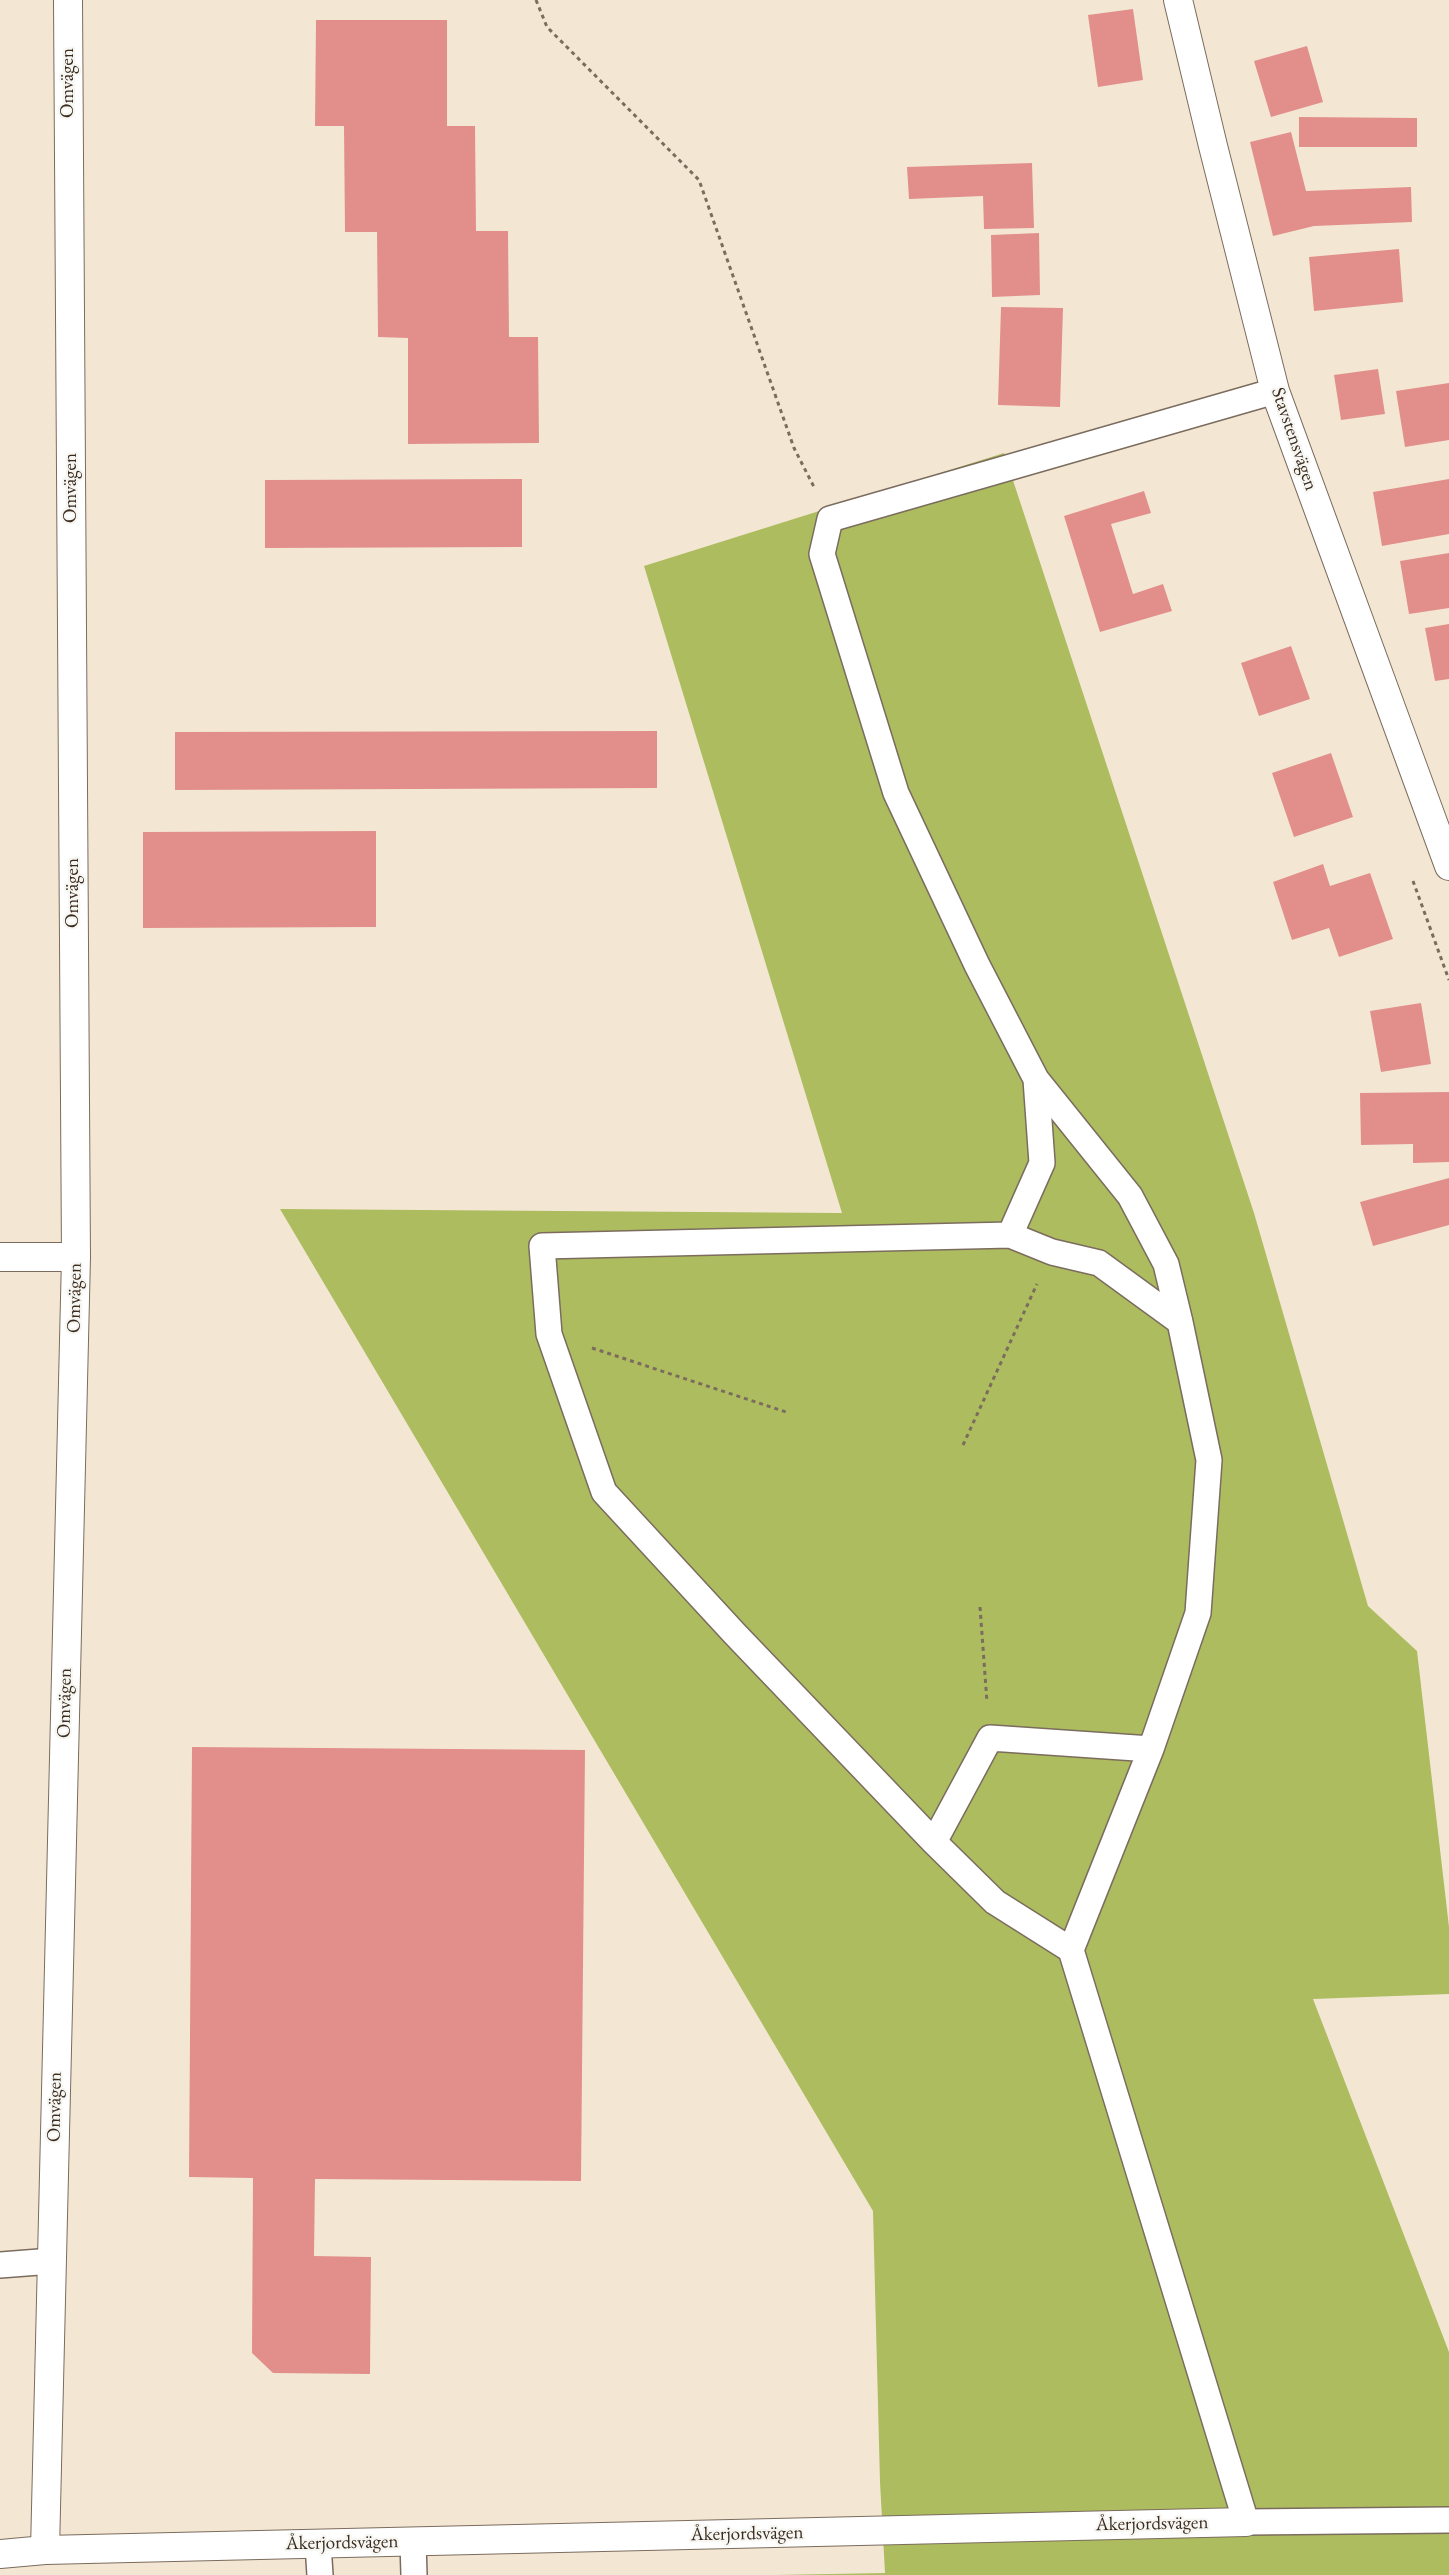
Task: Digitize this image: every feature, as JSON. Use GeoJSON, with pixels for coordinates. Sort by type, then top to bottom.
{"type":"FeatureCollection","features":[{"type":"Feature","properties":{"kind":"street","name":"Omvägen"},"geometry":{"type":"LineString","coordinates":[[45,2550],[76,1257],[68,0]]}},
{"type":"Feature","properties":{"kind":"street","name":"Stavstensvägen"},"geometry":{"type":"LineString","coordinates":[[1178,0],[1213,146],[1276,391],[1449,866]]}},
{"type":"Feature","properties":{"kind":"street"},"geometry":{"type":"LineString","coordinates":[[0,1257],[76,1257]]}},
{"type":"Feature","properties":{"kind":"street","name":"Åkerjordsvägen"},"geometry":{"type":"LineString","coordinates":[[45,2550],[1246,2522]]}},
{"type":"Feature","properties":{"kind":"street"},"geometry":{"type":"LineString","coordinates":[[0,2554],[45,2550]]}},
{"type":"Feature","properties":{"kind":"lane"},"geometry":{"type":"LineString","coordinates":[[1246,2522],[1071,1950],[1150,1749],[1198,1613],[1209,1460],[1180,1322],[1166,1264],[1130,1196],[1036,1079],[977,965],[896,793],[822,554],[830,520],[1276,391]]}},
{"type":"Feature","properties":{"kind":"lane"},"geometry":{"type":"LineString","coordinates":[[1010,1235],[1042,1163],[1036,1079]]}},
{"type":"Feature","properties":{"kind":"lane"},"geometry":{"type":"LineString","coordinates":[[1071,1950],[995,1902],[934,1842],[735,1634],[604,1492],[549,1334],[542,1246],[1010,1235],[1052,1252],[1099,1262],[1180,1322]]}},
{"type":"Feature","properties":{"kind":"lane"},"geometry":{"type":"LineString","coordinates":[[934,1842],[990,1738],[1150,1749]]}},
{"type":"Feature","properties":{"kind":"lane"},"geometry":{"type":"LineString","coordinates":[[0,2265],[52,2261]]}},
{"type":"Feature","properties":{"kind":"lane","name":"Åkerjordsvägen"},"geometry":{"type":"LineString","coordinates":[[1246,2522],[1449,2520]]}},
{"type":"Feature","properties":{"kind":"lane"},"geometry":{"type":"LineString","coordinates":[[414,2541],[414,2575]]}},
{"type":"Feature","properties":{"kind":"lane"},"geometry":{"type":"LineString","coordinates":[[318,2544],[320,2575]]}},
{"type":"Feature","properties":{"kind":"path"},"geometry":{"type":"LineString","coordinates":[[536,0],[547,28],[699,180],[794,448],[830,520]]}},
{"type":"Feature","properties":{"kind":"path"},"geometry":{"type":"LineString","coordinates":[[962,1445],[1052,1252]]}},
{"type":"Feature","properties":{"kind":"path"},"geometry":{"type":"LineString","coordinates":[[549,1334],[789,1413]]}},
{"type":"Feature","properties":{"kind":"path"},"geometry":{"type":"LineString","coordinates":[[980,1607],[990,1738]]}},
{"type":"Feature","properties":{"kind":"green space"},"geometry":{"type":"Polygon","coordinates":[[[1004,453],[1254,1213],[1368,1606],[1417,1651],[1449,1927],[1449,1994],[1313,1999],[1449,2352],[1449,2575],[775,2575],[885,2573],[880,2482],[873,2211],[280,1209],[842,1213],[644,566],[1004,453]]]}},
{"type":"Feature","properties":{"kind":"building"},"geometry":{"type":"Polygon","coordinates":[[[1133,9],[1143,80],[1098,87],[1088,15],[1133,9]]]}},
{"type":"Feature","properties":{"kind":"building"},"geometry":{"type":"Polygon","coordinates":[[[316,20],[447,20],[447,126],[475,126],[476,231],[508,231],[509,337],[538,337],[539,443],[408,444],[408,338],[378,337],[377,232],[345,232],[344,126],[315,126],[316,20]]]}},
{"type":"Feature","properties":{"kind":"building"},"geometry":{"type":"Polygon","coordinates":[[[1307,46],[1323,102],[1271,117],[1254,61],[1307,46]]]}},
{"type":"Feature","properties":{"kind":"building"},"geometry":{"type":"Polygon","coordinates":[[[1299,117],[1417,118],[1417,147],[1299,147],[1299,117]]]}},
{"type":"Feature","properties":{"kind":"building"},"geometry":{"type":"Polygon","coordinates":[[[1291,132],[1306,191],[1411,187],[1412,222],[1314,226],[1273,236],[1250,142],[1291,132]]]}},
{"type":"Feature","properties":{"kind":"building"},"geometry":{"type":"Polygon","coordinates":[[[1032,163],[1034,228],[984,229],[983,196],[909,199],[907,167],[1032,163]]]}},
{"type":"Feature","properties":{"kind":"building"},"geometry":{"type":"Polygon","coordinates":[[[1039,233],[1040,295],[992,297],[991,235],[1039,233]]]}},
{"type":"Feature","properties":{"kind":"building"},"geometry":{"type":"Polygon","coordinates":[[[1399,249],[1403,302],[1314,311],[1309,257],[1399,249]]]}},
{"type":"Feature","properties":{"kind":"building"},"geometry":{"type":"Polygon","coordinates":[[[1001,307],[1063,308],[1060,407],[998,405],[1001,307]]]}},
{"type":"Feature","properties":{"kind":"building"},"geometry":{"type":"Polygon","coordinates":[[[1378,369],[1385,414],[1341,420],[1334,375],[1378,369]]]}},
{"type":"Feature","properties":{"kind":"building"},"geometry":{"type":"Polygon","coordinates":[[[1449,383],[1449,440],[1405,447],[1396,391],[1449,383]]]}},
{"type":"Feature","properties":{"kind":"building"},"geometry":{"type":"Polygon","coordinates":[[[522,479],[522,547],[265,548],[265,480],[522,479]]]}},
{"type":"Feature","properties":{"kind":"building"},"geometry":{"type":"Polygon","coordinates":[[[1449,479],[1449,534],[1382,546],[1373,492],[1449,479]]]}},
{"type":"Feature","properties":{"kind":"building"},"geometry":{"type":"Polygon","coordinates":[[[1144,491],[1151,513],[1111,524],[1133,594],[1163,584],[1172,611],[1100,632],[1064,516],[1144,491]]]}},
{"type":"Feature","properties":{"kind":"building"},"geometry":{"type":"Polygon","coordinates":[[[1449,553],[1449,608],[1409,614],[1400,561],[1449,553]]]}},
{"type":"Feature","properties":{"kind":"building"},"geometry":{"type":"Polygon","coordinates":[[[1449,624],[1449,679],[1435,681],[1425,628],[1449,624]]]}},
{"type":"Feature","properties":{"kind":"building"},"geometry":{"type":"Polygon","coordinates":[[[1291,646],[1310,699],[1259,716],[1241,663],[1291,646]]]}},
{"type":"Feature","properties":{"kind":"building"},"geometry":{"type":"Polygon","coordinates":[[[657,731],[657,788],[175,790],[175,732],[657,731]]]}},
{"type":"Feature","properties":{"kind":"building"},"geometry":{"type":"Polygon","coordinates":[[[1331,753],[1353,817],[1294,837],[1272,773],[1331,753]]]}},
{"type":"Feature","properties":{"kind":"building"},"geometry":{"type":"Polygon","coordinates":[[[376,831],[376,927],[143,928],[143,832],[376,831]]]}},
{"type":"Feature","properties":{"kind":"building"},"geometry":{"type":"Polygon","coordinates":[[[1323,864],[1330,886],[1370,873],[1393,939],[1339,957],[1329,928],[1292,940],[1273,882],[1323,864]]]}},
{"type":"Feature","properties":{"kind":"building"},"geometry":{"type":"Polygon","coordinates":[[[1421,1003],[1431,1064],[1381,1072],[1370,1011],[1421,1003]]]}},
{"type":"Feature","properties":{"kind":"building"},"geometry":{"type":"Polygon","coordinates":[[[1449,1092],[1449,1162],[1413,1163],[1413,1144],[1361,1145],[1360,1093],[1449,1092]]]}},
{"type":"Feature","properties":{"kind":"building"},"geometry":{"type":"Polygon","coordinates":[[[1449,1178],[1449,1225],[1373,1246],[1360,1202],[1449,1178]]]}},
{"type":"Feature","properties":{"kind":"building"},"geometry":{"type":"Polygon","coordinates":[[[192,1747],[585,1750],[581,2181],[315,2179],[314,2256],[371,2257],[370,2374],[273,2373],[252,2353],[253,2178],[189,2177],[192,1747]]]}}]}
